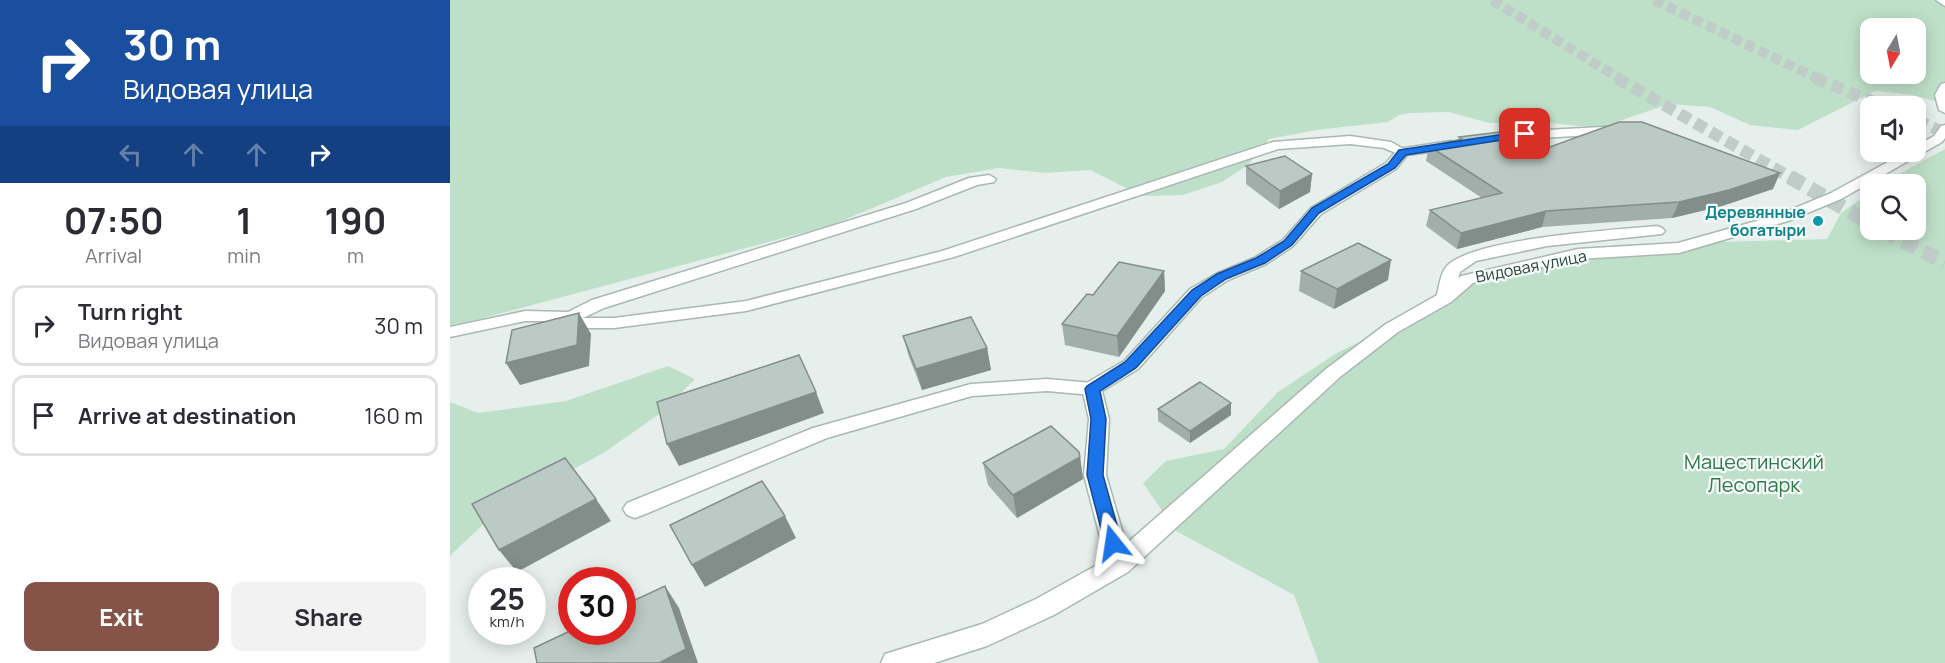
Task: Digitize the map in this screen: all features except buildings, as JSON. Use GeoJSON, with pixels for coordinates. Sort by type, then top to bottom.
{"type":"FeatureCollection","features":[{"type":"Feature","properties":{"kind":"street"},"geometry":{"type":"LineString","coordinates":[[1940,0],[1945,3]]}},
{"type":"Feature","properties":{"kind":"street"},"geometry":{"type":"LineString","coordinates":[[1945,86],[1941,95],[1945,110]]}},
{"type":"Feature","properties":{"kind":"street","name":"Видовая улица"},"geometry":{"type":"LineString","coordinates":[[895,663],[987,634],[1045,608],[1119,565],[1333,373],[1392,328],[1445,298],[1467,279],[1578,255],[1679,248],[1784,218],[1836,196],[1938,139],[1945,129]]}},
{"type":"Feature","properties":{"kind":"street"},"geometry":{"type":"LineString","coordinates":[[1492,138],[1546,132],[1641,130]]}},
{"type":"Feature","properties":{"kind":"street"},"geometry":{"type":"LineString","coordinates":[[450,332],[533,314],[556,314],[571,318],[578,323],[614,323],[746,306],[948,254],[1277,145],[1350,140],[1387,145],[1402,152],[1468,142]]}},
{"type":"Feature","properties":{"kind":"street"},"geometry":{"type":"LineString","coordinates":[[635,509],[820,433],[971,390],[1047,385],[1092,389],[1131,365],[1196,293],[1222,276],[1260,261],[1288,243],[1316,211],[1391,166],[1402,152]]}},
{"type":"Feature","properties":{"kind":"street"},"geometry":{"type":"LineString","coordinates":[[571,318],[598,304],[911,206],[974,181],[989,179]]}},
{"type":"Feature","properties":{"kind":"street"},"geometry":{"type":"LineString","coordinates":[[1445,298],[1452,270],[1471,257],[1547,241],[1657,231]]}},
{"type":"Feature","properties":{"kind":"street"},"geometry":{"type":"LineString","coordinates":[[1092,389],[1099,419],[1095,475],[1119,565]]}},
{"type":"Feature","properties":{"kind":"green space"},"geometry":{"type":"Polygon","coordinates":[[[450,0],[1945,0],[1945,104],[1926,99],[1926,96],[1875,91],[1860,96],[1860,99],[1798,130],[1750,125],[1710,107],[1669,104],[1599,128],[1550,123],[1489,123],[1449,112],[1410,113],[1399,115],[1388,122],[1316,130],[1269,139],[1248,165],[1222,182],[1183,195],[1142,196],[1090,170],[1045,173],[999,168],[946,177],[832,225],[450,327],[450,0]]]}},
{"type":"Feature","properties":{"kind":"green space","name":"Мацестинский Лесопарк"},"geometry":{"type":"Polygon","coordinates":[[[1945,149],[1945,663],[1319,663],[1294,595],[1176,531],[1143,483],[1166,461],[1224,449],[1278,392],[1335,354],[1383,330],[1466,276],[1616,245],[1827,239],[1841,213],[1860,199],[1860,240],[1926,240],[1926,174],[1899,174],[1921,162],[1926,162],[1926,159],[1945,149]]]}},
{"type":"Feature","properties":{"kind":"green space"},"geometry":{"type":"Polygon","coordinates":[[[668,366],[695,379],[662,412],[605,452],[499,509],[450,556],[450,402],[478,413],[566,401],[668,366]]]}},
{"type":"Feature","properties":{"kind":"tunnel"},"geometry":{"type":"LineString","coordinates":[[1492,0],[1620,79]]}},
{"type":"Feature","properties":{"kind":"tunnel"},"geometry":{"type":"LineString","coordinates":[[1654,0],[1819,79]]}},
{"type":"Feature","properties":{"kind":"tunnel"},"geometry":{"type":"LineString","coordinates":[[1617,78],[1793,179]]}},
{"type":"Feature","properties":{"kind":"tunnel"},"geometry":{"type":"LineString","coordinates":[[1815,78],[1860,97]]}},
{"type":"Feature","properties":{"kind":"tunnel"},"geometry":{"type":"LineString","coordinates":[[1926,124],[1945,133]]}},
{"type":"Feature","properties":{"kind":"tunnel"},"geometry":{"type":"LineString","coordinates":[[1790,177],[1860,217]]}},
{"type":"Feature","properties":{"kind":"tunnel"},"geometry":{"type":"LineString","coordinates":[[1902,240],[1945,263]]}},
{"type":"Feature","properties":{"kind":"place","name":"Деревянные богатыри"},"geometry":{"type":"Point","coordinates":[1818,221]}},
{"type":"Feature","properties":{"kind":"route"},"geometry":{"type":"LineString","coordinates":[[1113,543],[1095,475],[1099,419],[1092,389],[1131,365],[1196,293],[1222,276],[1260,261],[1288,243],[1316,211],[1391,166],[1402,152],[1525,134]]}}]}
